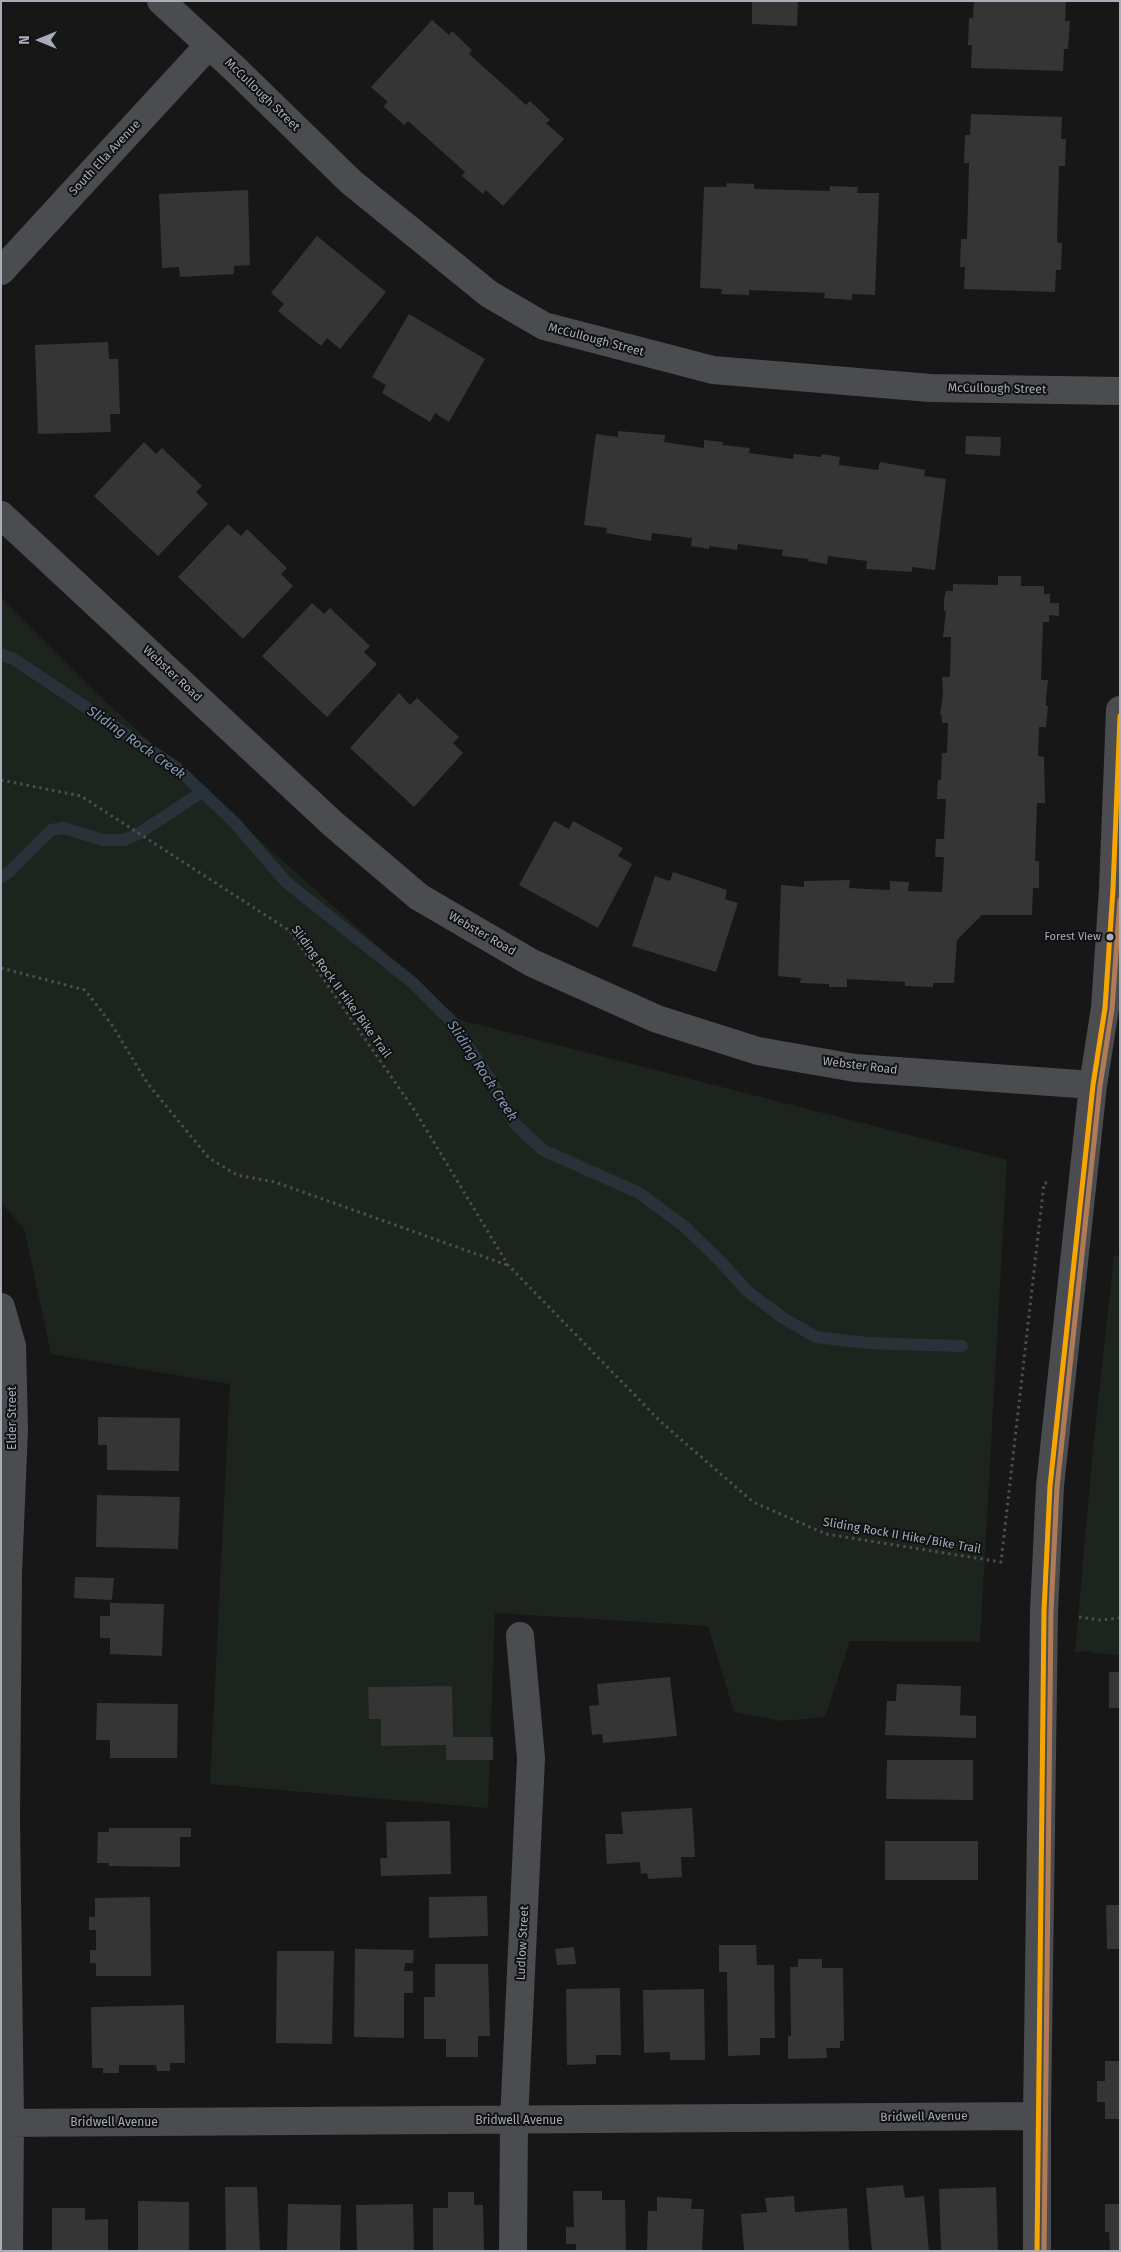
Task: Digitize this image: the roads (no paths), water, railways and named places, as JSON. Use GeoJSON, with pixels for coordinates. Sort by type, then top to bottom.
{"type":"FeatureCollection","features":[{"type":"Feature","properties":{"kind":"street","name":"McCullough Street"},"geometry":{"type":"LineString","coordinates":[[161,1],[209,44],[351,182],[489,294],[544,326],[714,370],[930,388],[1120,391]]}},
{"type":"Feature","properties":{"kind":"street","name":"South Ella Avenue"},"geometry":{"type":"LineString","coordinates":[[1,271],[209,44]]}},
{"type":"Feature","properties":{"kind":"street","name":"Webster Road"},"geometry":{"type":"LineString","coordinates":[[1,515],[333,824],[420,898],[532,963],[657,1019],[758,1051],[855,1068],[1094,1085]]}},
{"type":"Feature","properties":{"kind":"street"},"geometry":{"type":"LineString","coordinates":[[1037,2251],[1044,1611],[1050,1486],[1094,1085],[1105,1008],[1113,889],[1120,710]]}},
{"type":"Feature","properties":{"kind":"street","name":"Elder Street"},"geometry":{"type":"LineString","coordinates":[[1,1307],[12,1346],[14,1429],[8,1573],[6,1810],[6,2123],[10,2251]]}},
{"type":"Feature","properties":{"kind":"street","name":"Ludlow Street"},"geometry":{"type":"LineString","coordinates":[[513,2251],[514,2121],[531,1758],[520,1636]]}},
{"type":"Feature","properties":{"kind":"street","name":"Bridwell Avenue"},"geometry":{"type":"LineString","coordinates":[[6,2123],[1037,2116]]}},
{"type":"Feature","properties":{"kind":"waterway","name":"Sliding Rock Creek"},"geometry":{"type":"LineString","coordinates":[[1,654],[15,660],[177,768],[235,823],[286,882],[413,983],[452,1022],[490,1079],[515,1124],[543,1150],[639,1193],[684,1226],[722,1263],[747,1291],[783,1318],[816,1337],[866,1343],[962,1346]]}},
{"type":"Feature","properties":{"kind":"waterway"},"geometry":{"type":"LineString","coordinates":[[1,877],[9,872],[51,830],[64,828],[103,840],[124,840],[138,834],[202,792]]}},
{"type":"Feature","properties":{"kind":"place","name":"Forest View"},"geometry":{"type":"Point","coordinates":[1110,937]}}]}
